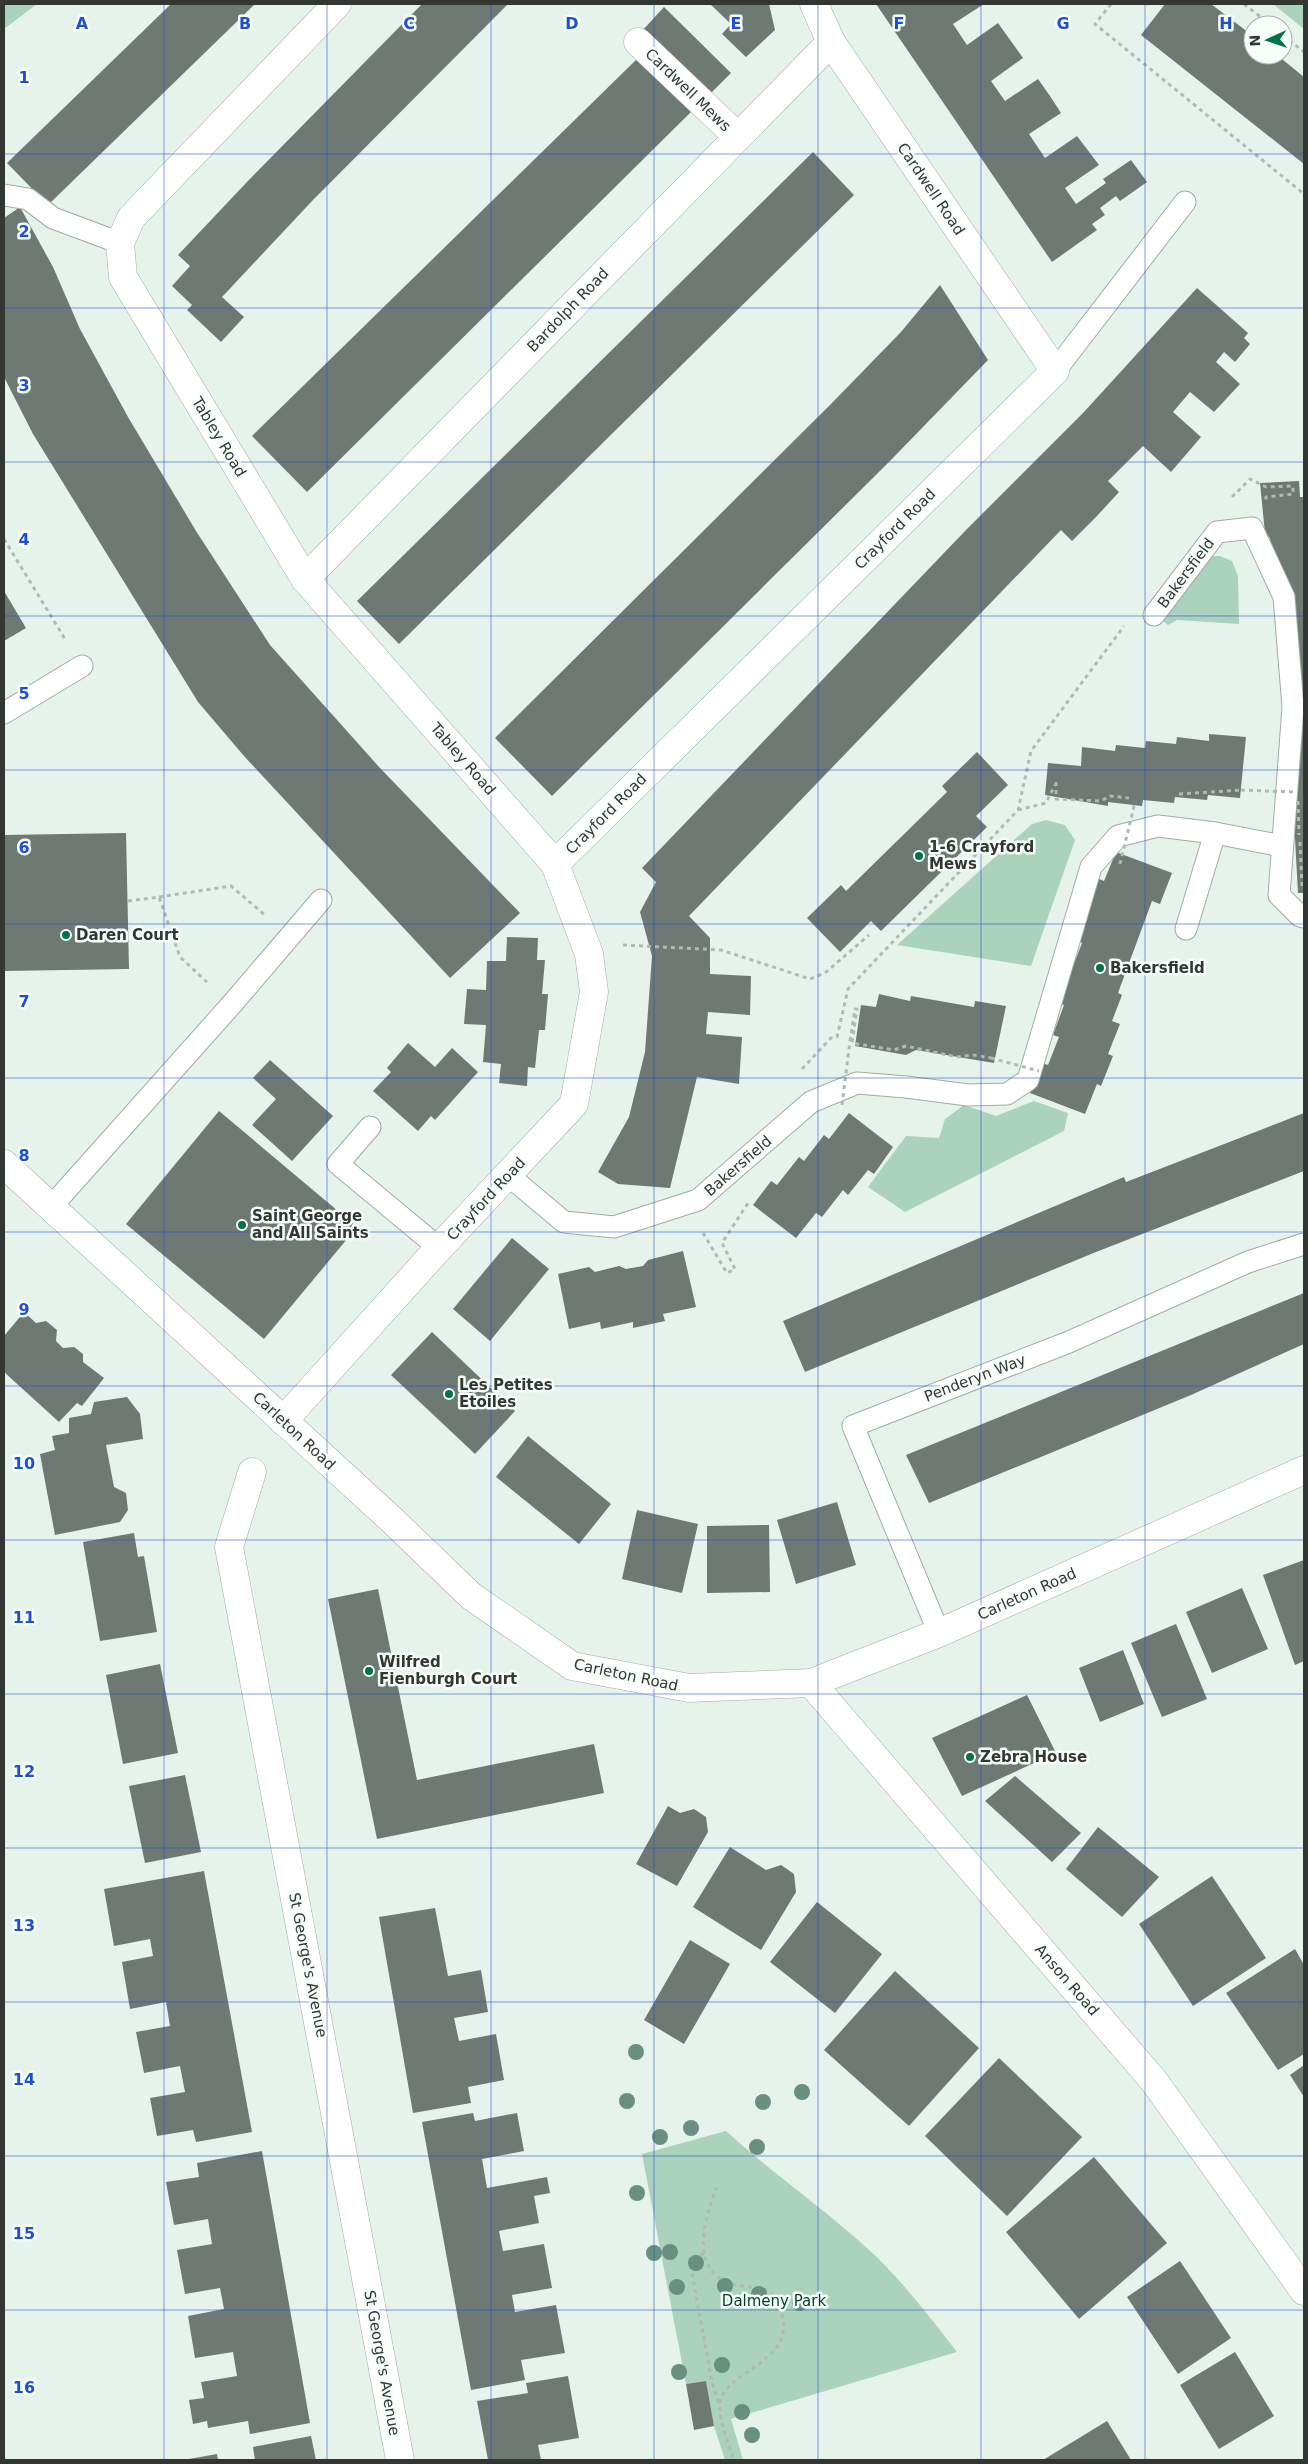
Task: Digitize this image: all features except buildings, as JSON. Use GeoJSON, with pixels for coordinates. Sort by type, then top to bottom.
{"type":"FeatureCollection","features":[{"type":"Feature","properties":{"kind":"street","name":"Tabley Road"},"geometry":{"type":"LineString","coordinates":[[337,4],[131,218],[120,244],[123,277],[305,579],[555,864]]}},
{"type":"Feature","properties":{"kind":"street","name":"Cardwell Road"},"geometry":{"type":"LineString","coordinates":[[814,4],[831,42],[1055,371]]}},
{"type":"Feature","properties":{"kind":"street","name":"Cardwell Mews"},"geometry":{"type":"LineString","coordinates":[[638,42],[738,137]]}},
{"type":"Feature","properties":{"kind":"street","name":"Bardolph Road"},"geometry":{"type":"LineString","coordinates":[[305,579],[831,42]]}},
{"type":"Feature","properties":{"kind":"street","name":"Crayford Road"},"geometry":{"type":"LineString","coordinates":[[284,1421],[439,1248],[574,1104],[594,992],[587,949],[555,864],[1055,371]]}},
{"type":"Feature","properties":{"kind":"street","name":"Carleton Road"},"geometry":{"type":"LineString","coordinates":[[4,1164],[471,1596],[572,1666],[689,1688],[811,1683],[939,1633],[1304,1470]]}},
{"type":"Feature","properties":{"kind":"street","name":"St George's Avenue"},"geometry":{"type":"LineString","coordinates":[[252,1472],[229,1547],[400,2460]]}},
{"type":"Feature","properties":{"kind":"street","name":"Anson Road"},"geometry":{"type":"LineString","coordinates":[[811,1683],[1154,2081],[1304,2291]]}},
{"type":"Feature","properties":{"kind":"lane"},"geometry":{"type":"LineString","coordinates":[[4,195],[28,199],[53,218],[120,244]]}},
{"type":"Feature","properties":{"kind":"lane"},"geometry":{"type":"LineString","coordinates":[[1055,371],[1185,202]]}},
{"type":"Feature","properties":{"kind":"lane","name":"Bakersfield"},"geometry":{"type":"LineString","coordinates":[[1154,615],[1217,532],[1252,528],[1284,597],[1293,707],[1294,841],[1280,895],[1300,916],[1304,917]]}},
{"type":"Feature","properties":{"kind":"lane"},"geometry":{"type":"LineString","coordinates":[[4,713],[82,666]]}},
{"type":"Feature","properties":{"kind":"lane","name":"Bakersfield"},"geometry":{"type":"LineString","coordinates":[[508,1175],[564,1222],[614,1227],[698,1200],[812,1102],[857,1084],[906,1087],[968,1095],[1007,1094],[1028,1080],[1091,867],[1118,836],[1158,826],[1294,841]]}},
{"type":"Feature","properties":{"kind":"lane"},"geometry":{"type":"LineString","coordinates":[[1186,930],[1215,833]]}},
{"type":"Feature","properties":{"kind":"lane"},"geometry":{"type":"LineString","coordinates":[[51,1207],[232,1004],[321,900]]}},
{"type":"Feature","properties":{"kind":"lane"},"geometry":{"type":"LineString","coordinates":[[370,1127],[338,1164],[439,1248]]}},
{"type":"Feature","properties":{"kind":"lane","name":"Penderyn Way"},"geometry":{"type":"LineString","coordinates":[[939,1633],[853,1426],[1069,1342],[1248,1262],[1304,1244]]}},
{"type":"Feature","properties":{"kind":"path"},"geometry":{"type":"LineString","coordinates":[[1111,4],[1095,24],[1304,194]]}},
{"type":"Feature","properties":{"kind":"path"},"geometry":{"type":"LineString","coordinates":[[1244,4],[1258,15]]}},
{"type":"Feature","properties":{"kind":"path"},"geometry":{"type":"LineString","coordinates":[[1293,43],[1304,52]]}},
{"type":"Feature","properties":{"kind":"path"},"geometry":{"type":"LineString","coordinates":[[1228,500],[1250,479],[1266,488],[1293,486],[1293,494],[1272,496]]}},
{"type":"Feature","properties":{"kind":"path"},"geometry":{"type":"LineString","coordinates":[[4,539],[82,666]]}},
{"type":"Feature","properties":{"kind":"path"},"geometry":{"type":"LineString","coordinates":[[797,1074],[831,1038],[837,1037],[848,989],[1018,810],[1031,751],[1127,622]]}},
{"type":"Feature","properties":{"kind":"path"},"geometry":{"type":"LineString","coordinates":[[1018,810],[1046,803],[1056,782],[1056,799],[1101,801],[1110,796],[1136,799],[1120,864]]}},
{"type":"Feature","properties":{"kind":"path"},"geometry":{"type":"LineString","coordinates":[[1177,794],[1241,790],[1294,792]]}},
{"type":"Feature","properties":{"kind":"path"},"geometry":{"type":"LineString","coordinates":[[1298,801],[1294,841],[1302,886]]}},
{"type":"Feature","properties":{"kind":"path"},"geometry":{"type":"LineString","coordinates":[[128,902],[231,886],[290,937]]}},
{"type":"Feature","properties":{"kind":"path"},"geometry":{"type":"LineString","coordinates":[[159,897],[180,957],[232,1004]]}},
{"type":"Feature","properties":{"kind":"path"},"geometry":{"type":"LineString","coordinates":[[587,949],[721,950],[810,979],[825,973],[869,935]]}},
{"type":"Feature","properties":{"kind":"path"},"geometry":{"type":"LineString","coordinates":[[842,1105],[850,1041],[855,1010],[857,1009],[852,1043],[894,1050],[906,1046],[957,1057],[973,1054],[1039,1071]]}},
{"type":"Feature","properties":{"kind":"path"},"geometry":{"type":"LineString","coordinates":[[710,1248],[727,1273],[735,1269],[722,1243],[746,1205]]}},
{"type":"Feature","properties":{"kind":"path"},"geometry":{"type":"LineString","coordinates":[[717,2187],[703,2229],[704,2254],[710,2270],[721,2280],[737,2286],[759,2286],[775,2297],[783,2316],[783,2336],[770,2355],[734,2381],[724,2393],[719,2404]]}},
{"type":"Feature","properties":{"kind":"path"},"geometry":{"type":"LineString","coordinates":[[704,2254],[689,2257],[712,2382],[734,2460]]}},
{"type":"Feature","properties":{"kind":"green space"},"geometry":{"type":"Polygon","coordinates":[[[4,4],[37,4],[4,29],[4,4]]]}},
{"type":"Feature","properties":{"kind":"green space"},"geometry":{"type":"Polygon","coordinates":[[[1273,4],[1304,4],[1304,29],[1293,20],[1293,15],[1287,15],[1273,4]]]}},
{"type":"Feature","properties":{"kind":"green space"},"geometry":{"type":"Polygon","coordinates":[[[1209,556],[1220,556],[1232,561],[1238,576],[1239,624],[1177,620],[1168,625],[1159,618],[1209,556]]]}},
{"type":"Feature","properties":{"kind":"green space"},"geometry":{"type":"Polygon","coordinates":[[[1046,820],[1065,825],[1075,840],[1031,966],[897,945],[1032,824],[1046,820]]]}},
{"type":"Feature","properties":{"kind":"green space"},"geometry":{"type":"Polygon","coordinates":[[[1034,1101],[1068,1113],[1064,1131],[905,1212],[868,1187],[906,1136],[939,1138],[945,1119],[964,1105],[996,1116],[1034,1101]]]}},
{"type":"Feature","properties":{"kind":"green space","name":"Dalmeny Park"},"geometry":{"type":"Polygon","coordinates":[[[726,2131],[867,2248],[914,2298],[957,2352],[731,2419],[743,2460],[725,2460],[714,2426],[706,2381],[686,2384],[642,2154],[726,2131]]]}},
{"type":"Feature","properties":{"kind":"place","name":"1-6 Crayford Mews"},"geometry":{"type":"Point","coordinates":[919,856]}},
{"type":"Feature","properties":{"kind":"place","name":"Daren Court"},"geometry":{"type":"Point","coordinates":[66,935]}},
{"type":"Feature","properties":{"kind":"place","name":"Bakersfield"},"geometry":{"type":"Point","coordinates":[1100,968]}},
{"type":"Feature","properties":{"kind":"place","name":"Saint George and All Saints"},"geometry":{"type":"Point","coordinates":[242,1225]}},
{"type":"Feature","properties":{"kind":"place","name":"Les Petites Etoiles"},"geometry":{"type":"Point","coordinates":[449,1394]}},
{"type":"Feature","properties":{"kind":"place","name":"Wilfred Fienburgh Court"},"geometry":{"type":"Point","coordinates":[369,1671]}},
{"type":"Feature","properties":{"kind":"place","name":"Zebra House"},"geometry":{"type":"Point","coordinates":[970,1757]}}]}
